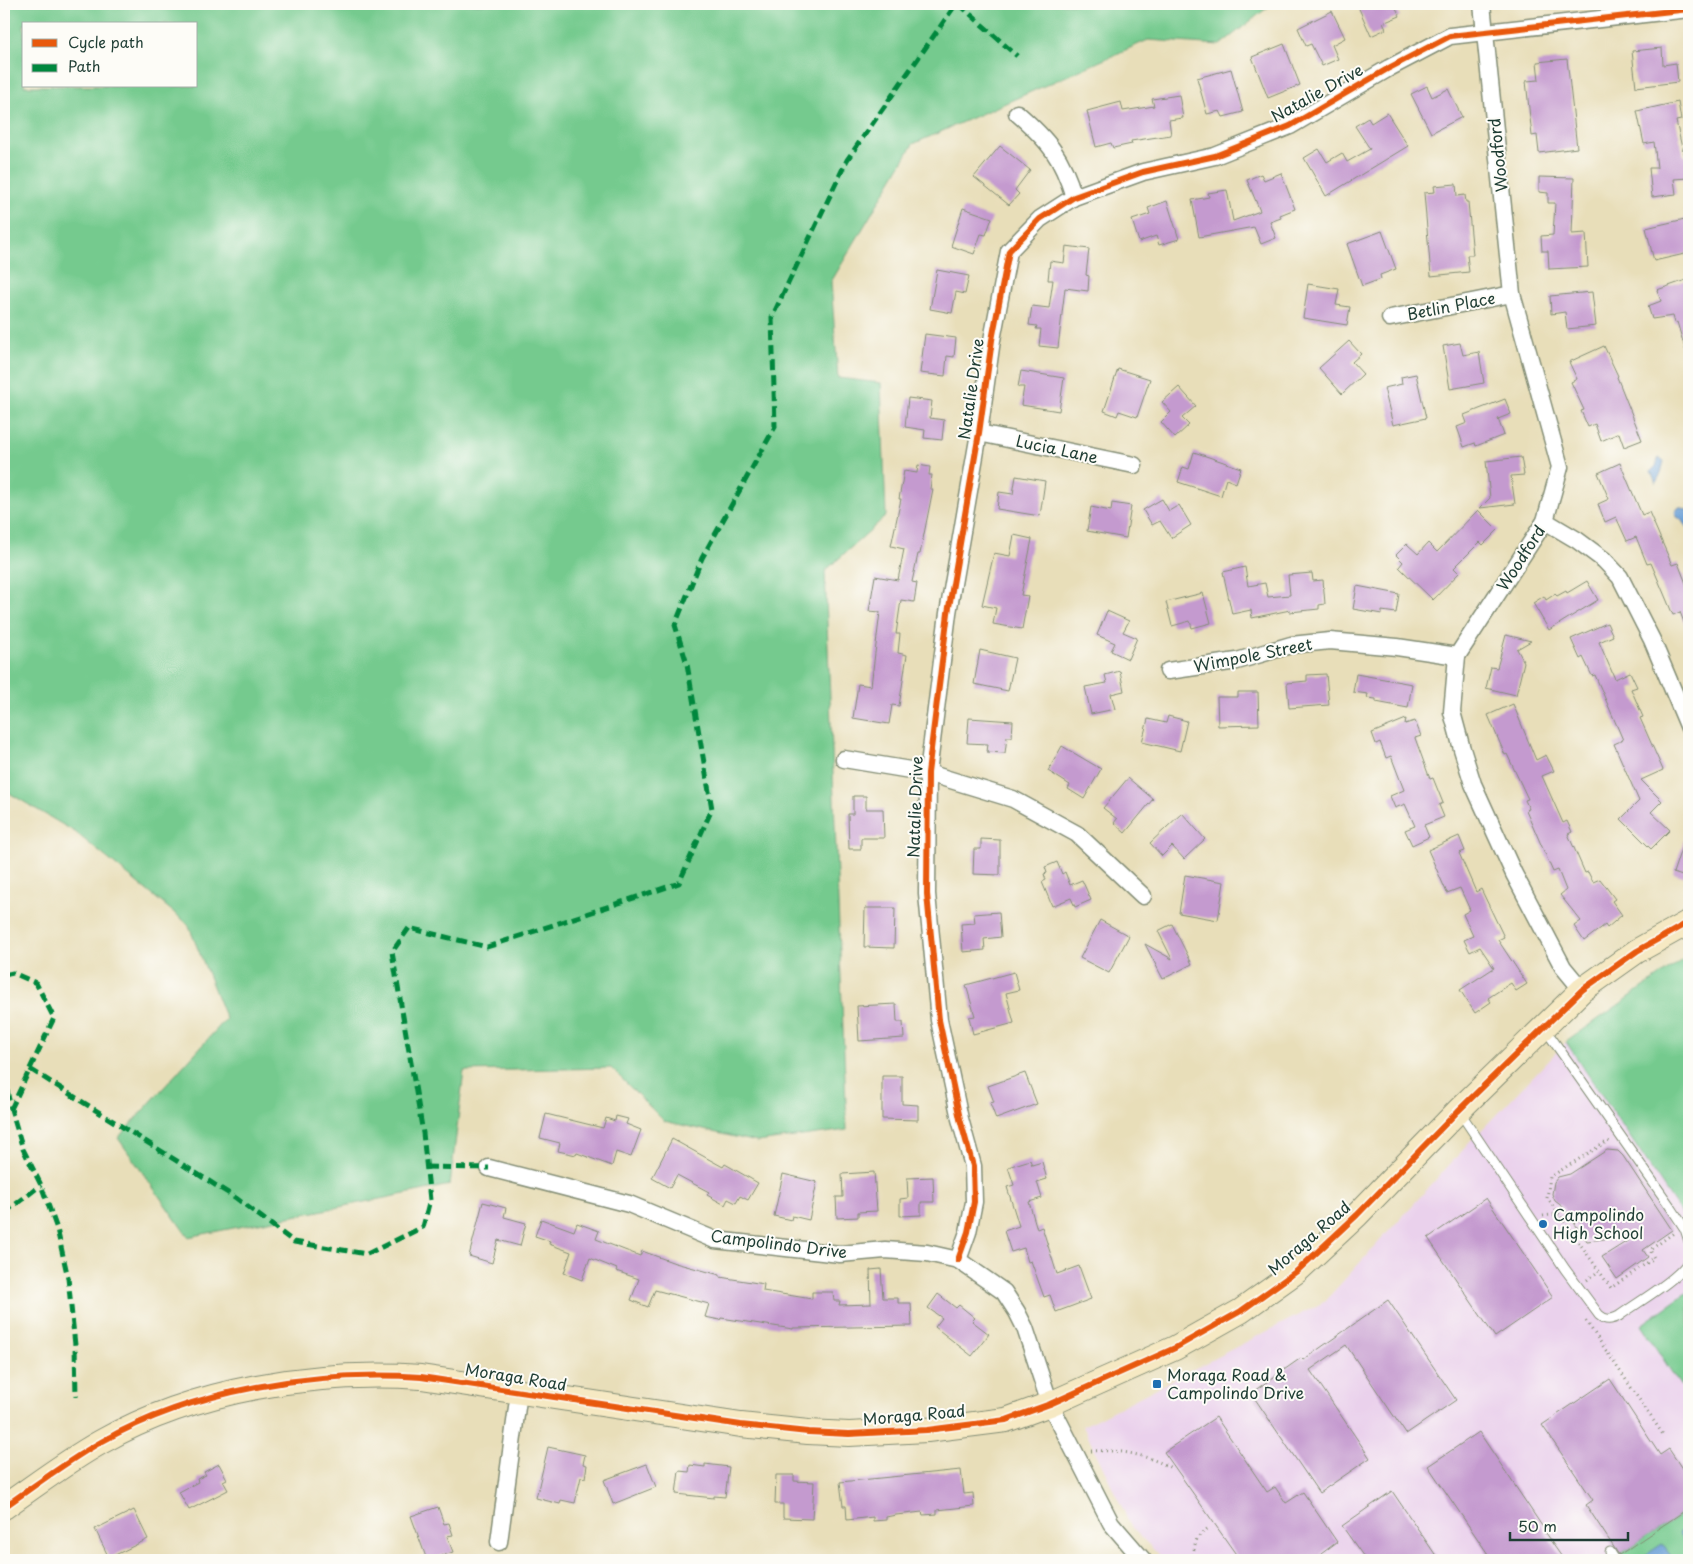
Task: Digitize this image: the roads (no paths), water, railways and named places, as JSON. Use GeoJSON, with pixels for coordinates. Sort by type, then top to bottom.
{"type":"FeatureCollection","features":[{"type":"Feature","properties":{"kind":"main road","name":"Moraga Road"},"geometry":{"type":"LineString","coordinates":[[4,1507],[68,1461],[103,1440],[156,1416],[231,1393],[306,1379],[345,1375],[381,1374],[421,1377],[741,1425],[808,1432],[849,1434],[927,1430],[1006,1420],[1050,1404],[1175,1348],[1241,1311],[1297,1271],[1357,1215],[1458,1111],[1582,990],[1637,951],[1689,922]]}},
{"type":"Feature","properties":{"kind":"street","name":"Woodford"},"geometry":{"type":"LineString","coordinates":[[1482,4],[1512,294],[1560,467],[1545,521],[1457,656],[1452,712],[1473,784],[1514,874],[1563,967],[1582,990]]}},
{"type":"Feature","properties":{"kind":"street","name":"Natalie Drive"},"geometry":{"type":"LineString","coordinates":[[958,1260],[968,1232],[974,1202],[973,1166],[960,1119],[939,1020],[927,894],[928,774],[948,614],[979,433],[992,340],[1009,251],[1040,219],[1074,197],[1143,172],[1216,156],[1290,126],[1389,68],[1450,36],[1689,9]]}},
{"type":"Feature","properties":{"kind":"street"},"geometry":{"type":"LineString","coordinates":[[1017,114],[1040,134],[1055,152],[1067,173],[1074,197]]}},
{"type":"Feature","properties":{"kind":"street","name":"Betlin Place"},"geometry":{"type":"LineString","coordinates":[[1390,318],[1512,294]]}},
{"type":"Feature","properties":{"kind":"street","name":"Lucia Lane"},"geometry":{"type":"LineString","coordinates":[[979,433],[1134,465]]}},
{"type":"Feature","properties":{"kind":"street"},"geometry":{"type":"LineString","coordinates":[[1545,521],[1591,550],[1604,560],[1620,577],[1652,640],[1689,728]]}},
{"type":"Feature","properties":{"kind":"street","name":"Wimpole Street"},"geometry":{"type":"LineString","coordinates":[[1168,671],[1238,661],[1291,645],[1330,641],[1397,646],[1457,656]]}},
{"type":"Feature","properties":{"kind":"street"},"geometry":{"type":"LineString","coordinates":[[844,760],[928,774],[1013,799],[1077,834],[1144,896]]}},
{"type":"Feature","properties":{"kind":"street","name":"Campolindo Drive"},"geometry":{"type":"LineString","coordinates":[[490,1168],[628,1204],[715,1240],[840,1254],[885,1250],[927,1253],[958,1260],[1004,1292],[1017,1312],[1025,1328],[1050,1404],[1111,1523],[1144,1560]]}},
{"type":"Feature","properties":{"kind":"street"},"geometry":{"type":"LineString","coordinates":[[499,1542],[519,1392]]}},
{"type":"Feature","properties":{"kind":"lane"},"geometry":{"type":"LineString","coordinates":[[1544,1028],[1672,1209],[1685,1230],[1689,1241]]}},
{"type":"Feature","properties":{"kind":"lane"},"geometry":{"type":"LineString","coordinates":[[1458,1111],[1565,1269],[1604,1319],[1611,1320],[1619,1316],[1668,1282],[1680,1273],[1689,1259]]}},
{"type":"Feature","properties":{"kind":"lane"},"geometry":{"type":"LineString","coordinates":[[1610,1552],[1616,1560]]}},
{"type":"Feature","properties":{"kind":"water"},"geometry":{"type":"Polygon","coordinates":[[[1660,458],[1664,461],[1656,483],[1651,471],[1660,458]]]}},
{"type":"Feature","properties":{"kind":"water"},"geometry":{"type":"Polygon","coordinates":[[[1679,507],[1689,511],[1689,528],[1677,517],[1675,512],[1679,507]]]}},
{"type":"Feature","properties":{"kind":"water"},"geometry":{"type":"Polygon","coordinates":[[[1689,1526],[1689,1550],[1678,1533],[1689,1526]]]}},
{"type":"Feature","properties":{"kind":"water"},"geometry":{"type":"Polygon","coordinates":[[[1662,1544],[1674,1560],[1638,1560],[1662,1544]]]}},
{"type":"Feature","properties":{"kind":"place","name":"Campolindo High School"},"geometry":{"type":"Point","coordinates":[1543,1224]}},
{"type":"Feature","properties":{"kind":"place","name":"Moraga Road & Campolindo Drive"},"geometry":{"type":"Point","coordinates":[1157,1384]}}]}
